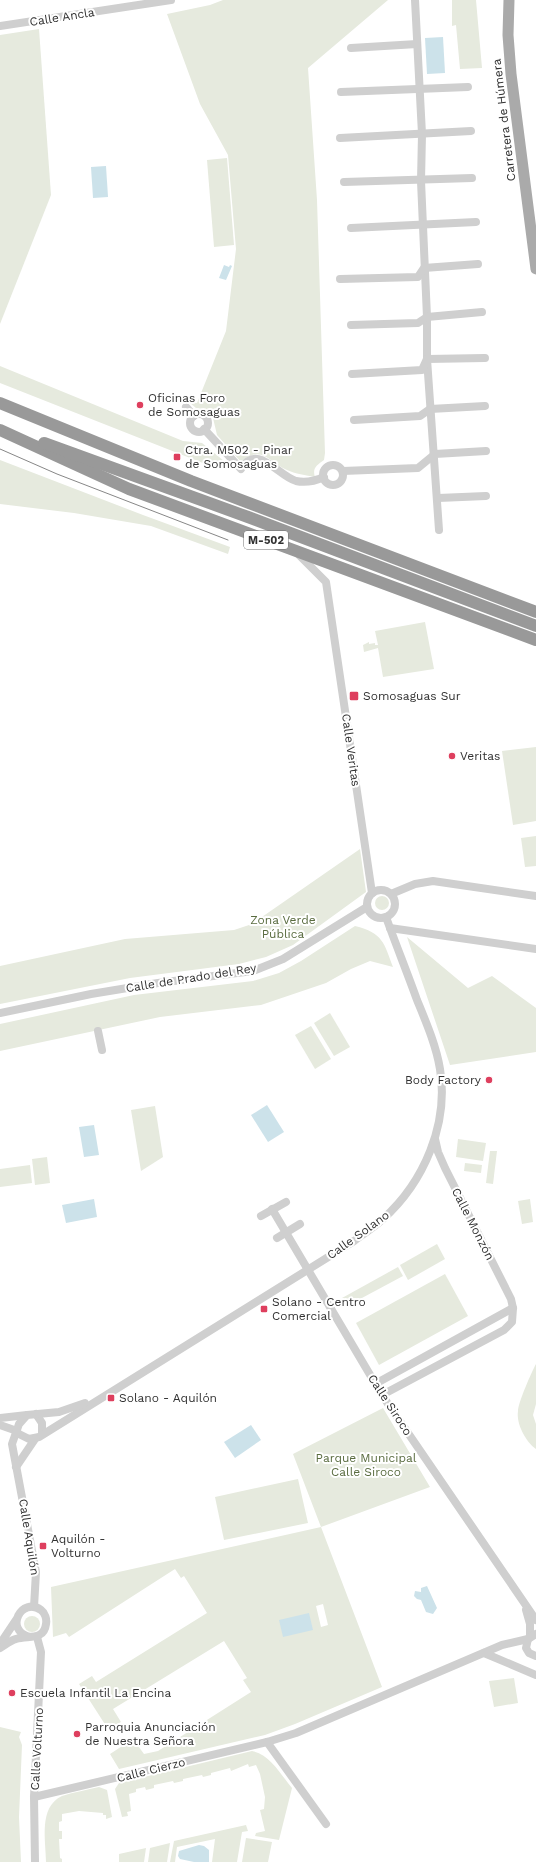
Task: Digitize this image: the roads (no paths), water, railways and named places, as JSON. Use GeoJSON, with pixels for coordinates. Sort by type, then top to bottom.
{"type":"FeatureCollection","features":[{"type":"Feature","properties":{"kind":"highway","name":"M-502"},"geometry":{"type":"LineString","coordinates":[[0,403],[191,481],[536,612]]}},
{"type":"Feature","properties":{"kind":"highway","name":"M-502"},"geometry":{"type":"LineString","coordinates":[[0,429],[129,489],[536,640]]}},
{"type":"Feature","properties":{"kind":"highway","name":"M-502"},"geometry":{"type":"LineString","coordinates":[[0,429],[248,517],[536,626]]}},
{"type":"Feature","properties":{"kind":"highway","name":"M-502"},"geometry":{"type":"LineString","coordinates":[[463,585],[536,605]]}},
{"type":"Feature","properties":{"kind":"main road","name":"Carretera de Húmera"},"geometry":{"type":"LineString","coordinates":[[510,0],[508,35],[511,74],[536,269]]}},
{"type":"Feature","properties":{"kind":"street","name":"Calle Ancla"},"geometry":{"type":"LineString","coordinates":[[0,26],[171,0]]}},
{"type":"Feature","properties":{"kind":"street"},"geometry":{"type":"LineString","coordinates":[[415,0],[422,134],[421,181],[427,317],[427,359],[438,498],[439,530]]}},
{"type":"Feature","properties":{"kind":"street"},"geometry":{"type":"LineString","coordinates":[[351,48],[417,44]]}},
{"type":"Feature","properties":{"kind":"street"},"geometry":{"type":"LineString","coordinates":[[341,92],[468,87]]}},
{"type":"Feature","properties":{"kind":"street"},"geometry":{"type":"LineString","coordinates":[[340,138],[471,131]]}},
{"type":"Feature","properties":{"kind":"street"},"geometry":{"type":"LineString","coordinates":[[344,182],[421,181],[472,178]]}},
{"type":"Feature","properties":{"kind":"street"},"geometry":{"type":"LineString","coordinates":[[351,228],[476,222]]}},
{"type":"Feature","properties":{"kind":"street"},"geometry":{"type":"LineString","coordinates":[[424,268],[478,264]]}},
{"type":"Feature","properties":{"kind":"street"},"geometry":{"type":"LineString","coordinates":[[340,279],[418,277],[424,268]]}},
{"type":"Feature","properties":{"kind":"street"},"geometry":{"type":"LineString","coordinates":[[351,324],[418,323],[427,317],[482,312]]}},
{"type":"Feature","properties":{"kind":"street"},"geometry":{"type":"LineString","coordinates":[[427,359],[485,358]]}},
{"type":"Feature","properties":{"kind":"street"},"geometry":{"type":"LineString","coordinates":[[352,374],[422,370],[427,359]]}},
{"type":"Feature","properties":{"kind":"street"},"geometry":{"type":"LineString","coordinates":[[354,420],[420,416],[430,409],[485,406]]}},
{"type":"Feature","properties":{"kind":"street"},"geometry":{"type":"LineString","coordinates":[[186,407],[194,416]]}},
{"type":"Feature","properties":{"kind":"street"},"geometry":{"type":"LineString","coordinates":[[201,415],[206,418],[208,422],[204,429],[197,431],[192,428],[190,423],[194,416],[201,415]]}},
{"type":"Feature","properties":{"kind":"street"},"geometry":{"type":"LineString","coordinates":[[204,429],[241,472],[248,461],[256,458],[266,462],[284,475],[296,481],[311,481],[324,477]]}},
{"type":"Feature","properties":{"kind":"street"},"geometry":{"type":"LineString","coordinates":[[343,471],[418,468],[434,454],[486,451]]}},
{"type":"Feature","properties":{"kind":"street"},"geometry":{"type":"LineString","coordinates":[[331,465],[338,466],[343,471],[343,478],[338,484],[331,484],[324,477],[324,471],[331,465]]}},
{"type":"Feature","properties":{"kind":"street"},"geometry":{"type":"LineString","coordinates":[[438,498],[486,496]]}},
{"type":"Feature","properties":{"kind":"street","name":"Calle Veritas"},"geometry":{"type":"LineString","coordinates":[[293,550],[326,582],[372,893]]}},
{"type":"Feature","properties":{"kind":"street"},"geometry":{"type":"LineString","coordinates":[[391,894],[415,884],[433,881],[536,896]]}},
{"type":"Feature","properties":{"kind":"street"},"geometry":{"type":"LineString","coordinates":[[384,890],[391,894],[394,898],[395,907],[386,917],[382,918],[373,915],[367,908],[368,900],[372,893],[384,890]]}},
{"type":"Feature","properties":{"kind":"street","name":"Calle de Prado del Rey"},"geometry":{"type":"LineString","coordinates":[[0,1013],[91,994],[158,983],[252,971],[288,956],[367,908]]}},
{"type":"Feature","properties":{"kind":"street","name":"Calle Solano"},"geometry":{"type":"LineString","coordinates":[[35,1439],[42,1433],[63,1422],[96,1400],[354,1241],[383,1220],[402,1200],[417,1179],[435,1139],[442,1101],[440,1069],[430,1032],[386,917]]}},
{"type":"Feature","properties":{"kind":"street"},"geometry":{"type":"LineString","coordinates":[[390,928],[536,949]]}},
{"type":"Feature","properties":{"kind":"street"},"geometry":{"type":"LineString","coordinates":[[98,1031],[102,1050]]}},
{"type":"Feature","properties":{"kind":"street","name":"Calle Monzón"},"geometry":{"type":"LineString","coordinates":[[435,1139],[438,1152],[443,1163],[511,1299],[513,1308]]}},
{"type":"Feature","properties":{"kind":"street"},"geometry":{"type":"LineString","coordinates":[[261,1216],[286,1202]]}},
{"type":"Feature","properties":{"kind":"street","name":"Calle Siroco"},"geometry":{"type":"LineString","coordinates":[[272,1209],[382,1395],[536,1620]]}},
{"type":"Feature","properties":{"kind":"street"},"geometry":{"type":"LineString","coordinates":[[277,1238],[300,1224]]}},
{"type":"Feature","properties":{"kind":"street"},"geometry":{"type":"LineString","coordinates":[[375,1384],[513,1308]]}},
{"type":"Feature","properties":{"kind":"street"},"geometry":{"type":"LineString","coordinates":[[382,1395],[504,1330],[512,1322],[513,1308]]}},
{"type":"Feature","properties":{"kind":"street","name":"Calle Solano"},"geometry":{"type":"LineString","coordinates":[[0,1418],[59,1412],[96,1400]]}},
{"type":"Feature","properties":{"kind":"street"},"geometry":{"type":"LineString","coordinates":[[36,1414],[42,1423],[42,1433]]}},
{"type":"Feature","properties":{"kind":"street"},"geometry":{"type":"LineString","coordinates":[[17,1432],[18,1424],[27,1415]]}},
{"type":"Feature","properties":{"kind":"street"},"geometry":{"type":"LineString","coordinates":[[0,1425],[17,1432],[23,1437],[35,1439],[16,1467]]}},
{"type":"Feature","properties":{"kind":"street","name":"Calle Aquilón"},"geometry":{"type":"LineString","coordinates":[[17,1432],[12,1444],[36,1572],[34,1607]]}},
{"type":"Feature","properties":{"kind":"street","name":"Calle Siroco"},"geometry":{"type":"LineString","coordinates":[[525,1605],[532,1637],[526,1648],[529,1653],[536,1657]]}},
{"type":"Feature","properties":{"kind":"street"},"geometry":{"type":"LineString","coordinates":[[0,1644],[21,1611],[29,1607],[34,1607],[43,1612],[47,1621],[44,1631],[33,1637],[15,1639],[0,1648]]}},
{"type":"Feature","properties":{"kind":"street"},"geometry":{"type":"LineString","coordinates":[[16,1620],[18,1629],[25,1636],[33,1637]]}},
{"type":"Feature","properties":{"kind":"street","name":"Calle Volturno"},"geometry":{"type":"LineString","coordinates":[[33,1637],[41,1652],[34,1797],[35,1862]]}},
{"type":"Feature","properties":{"kind":"street","name":"Calle Cierzo"},"geometry":{"type":"LineString","coordinates":[[34,1797],[267,1742],[296,1733],[502,1645],[532,1637]]}},
{"type":"Feature","properties":{"kind":"street"},"geometry":{"type":"LineString","coordinates":[[484,1653],[536,1675]]}},
{"type":"Feature","properties":{"kind":"street"},"geometry":{"type":"LineString","coordinates":[[267,1742],[326,1824]]}},
{"type":"Feature","properties":{"kind":"water"},"geometry":{"type":"Polygon","coordinates":[[[443,37],[445,73],[427,74],[425,38],[443,37]]]}},
{"type":"Feature","properties":{"kind":"water"},"geometry":{"type":"Polygon","coordinates":[[[106,166],[108,197],[93,198],[91,167],[106,166]]]}},
{"type":"Feature","properties":{"kind":"water"},"geometry":{"type":"Polygon","coordinates":[[[224,265],[229,267],[230,265],[232,266],[226,280],[219,278],[224,265]]]}},
{"type":"Feature","properties":{"kind":"water"},"geometry":{"type":"Polygon","coordinates":[[[267,1105],[284,1132],[268,1142],[251,1115],[267,1105]]]}},
{"type":"Feature","properties":{"kind":"water"},"geometry":{"type":"Polygon","coordinates":[[[94,1125],[99,1155],[84,1157],[79,1127],[94,1125]]]}},
{"type":"Feature","properties":{"kind":"water"},"geometry":{"type":"Polygon","coordinates":[[[94,1199],[97,1217],[66,1223],[62,1205],[94,1199]]]}},
{"type":"Feature","properties":{"kind":"water"},"geometry":{"type":"Polygon","coordinates":[[[251,1425],[261,1440],[235,1458],[224,1442],[251,1425]]]}},
{"type":"Feature","properties":{"kind":"water"},"geometry":{"type":"Polygon","coordinates":[[[427,1586],[437,1608],[433,1614],[426,1612],[421,1600],[414,1596],[415,1591],[421,1592],[421,1588],[427,1586]]]}},
{"type":"Feature","properties":{"kind":"water"},"geometry":{"type":"Polygon","coordinates":[[[309,1613],[313,1630],[283,1637],[279,1620],[309,1613]]]}},
{"type":"Feature","properties":{"kind":"water"},"geometry":{"type":"Polygon","coordinates":[[[199,1845],[204,1846],[209,1850],[209,1862],[194,1862],[180,1859],[178,1856],[179,1851],[199,1845]]]}},
{"type":"Feature","properties":{"kind":"tram line"},"geometry":{"type":"LineString","coordinates":[[0,449],[57,474],[228,540]]}},
{"type":"Feature","properties":{"kind":"place","name":"Oficinas Foro de Somosaguas"},"geometry":{"type":"Point","coordinates":[140,405]}},
{"type":"Feature","properties":{"kind":"place","name":"Ctra. M502 - Pinar de Somosaguas"},"geometry":{"type":"Point","coordinates":[177,457]}},
{"type":"Feature","properties":{"kind":"place","name":"Somosaguas Sur"},"geometry":{"type":"Point","coordinates":[354,696]}},
{"type":"Feature","properties":{"kind":"place","name":"Veritas"},"geometry":{"type":"Point","coordinates":[452,756]}},
{"type":"Feature","properties":{"kind":"place","name":"Body Factory"},"geometry":{"type":"Point","coordinates":[489,1080]}},
{"type":"Feature","properties":{"kind":"place","name":"Solano - Centro Comercial"},"geometry":{"type":"Point","coordinates":[264,1309]}},
{"type":"Feature","properties":{"kind":"place","name":"Solano - Aquilón"},"geometry":{"type":"Point","coordinates":[111,1398]}},
{"type":"Feature","properties":{"kind":"place","name":"Aquilón - Volturno"},"geometry":{"type":"Point","coordinates":[43,1546]}},
{"type":"Feature","properties":{"kind":"place","name":"Escuela Infantil La Encina"},"geometry":{"type":"Point","coordinates":[12,1693]}},
{"type":"Feature","properties":{"kind":"place","name":"Parroquia Anunciación de Nuestra Señora"},"geometry":{"type":"Point","coordinates":[77,1734]}},
{"type":"Feature","properties":{"kind":"park label","name":"Zona Verde Pública"},"geometry":{"type":"Point","coordinates":[283,927]}},
{"type":"Feature","properties":{"kind":"park label","name":"Parque Municipal Calle Siroco"},"geometry":{"type":"Point","coordinates":[366,1465]}}]}
